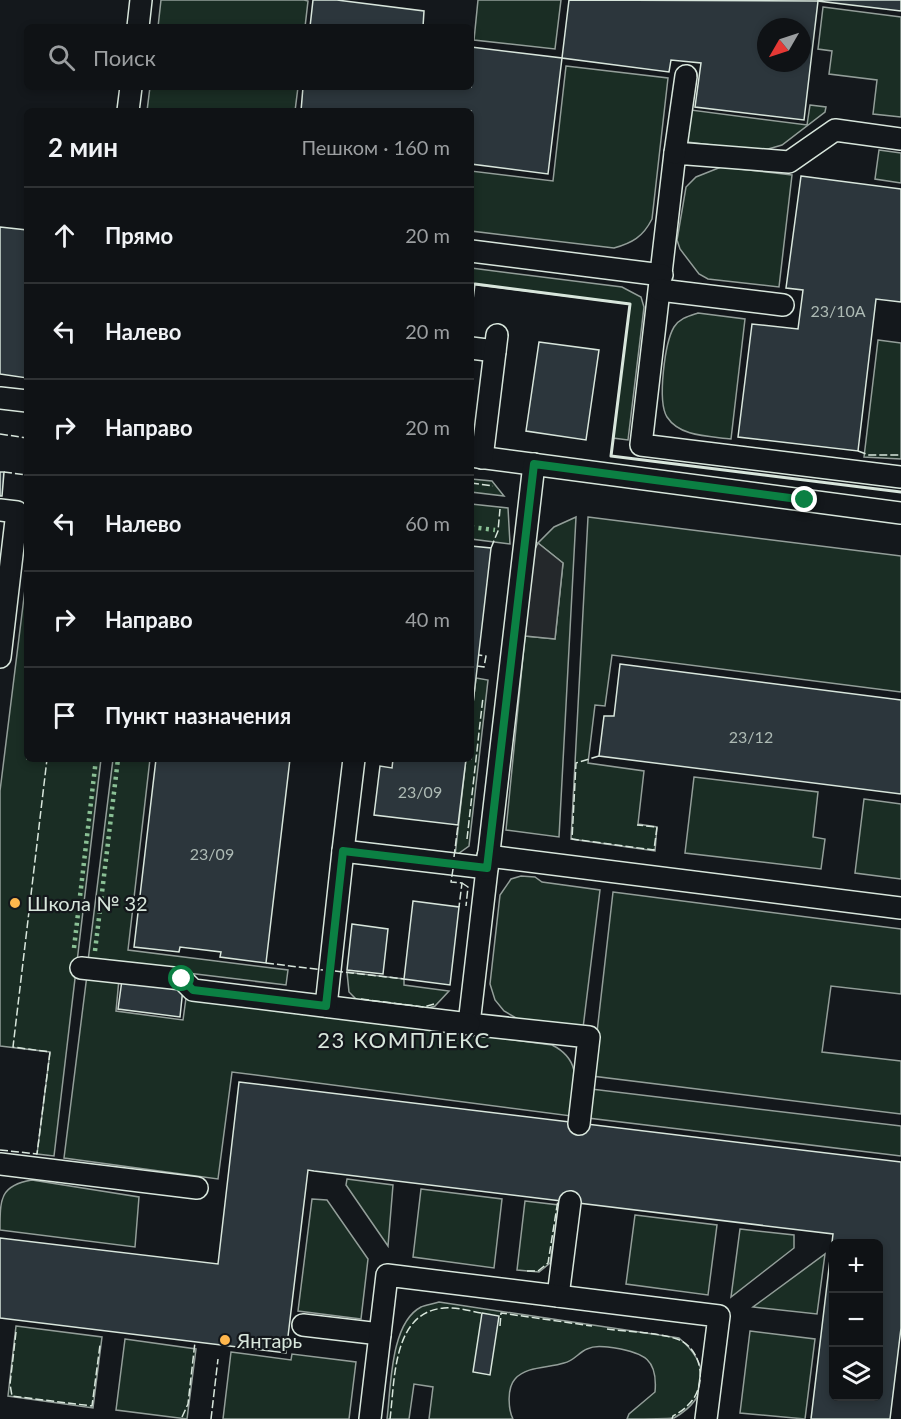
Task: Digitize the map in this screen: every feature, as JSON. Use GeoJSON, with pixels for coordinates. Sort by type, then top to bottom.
{"type":"FeatureCollection","features":[{"type":"Feature","properties":{"kind":"lane"},"geometry":{"type":"LineString","coordinates":[[138,24],[141,0]]}},
{"type":"Feature","properties":{"kind":"lane"},"geometry":{"type":"LineString","coordinates":[[686,76],[641,445],[901,477]]}},
{"type":"Feature","properties":{"kind":"lane"},"geometry":{"type":"LineString","coordinates":[[128,108],[131,90]]}},
{"type":"Feature","properties":{"kind":"lane"},"geometry":{"type":"LineString","coordinates":[[675,153],[789,162],[835,130],[901,139]]}},
{"type":"Feature","properties":{"kind":"lane"},"geometry":{"type":"LineString","coordinates":[[474,251],[661,282],[783,305]]}},
{"type":"Feature","properties":{"kind":"lane"},"geometry":{"type":"LineString","coordinates":[[474,347],[496,343],[476,457],[901,513]]}},
{"type":"Feature","properties":{"kind":"lane"},"geometry":{"type":"LineString","coordinates":[[0,398],[24,401]]}},
{"type":"Feature","properties":{"kind":"lane"},"geometry":{"type":"LineString","coordinates":[[469,1024],[534,464]]}},
{"type":"Feature","properties":{"kind":"lane"},"geometry":{"type":"LineString","coordinates":[[0,510],[16,512],[0,657]]}},
{"type":"Feature","properties":{"kind":"lane"},"geometry":{"type":"LineString","coordinates":[[326,1006],[354,762]]}},
{"type":"Feature","properties":{"kind":"lane"},"geometry":{"type":"LineString","coordinates":[[343,851],[487,862],[901,908]]}},
{"type":"Feature","properties":{"kind":"lane"},"geometry":{"type":"LineString","coordinates":[[81,968],[182,979],[193,990],[589,1037],[579,1124]]}},
{"type":"Feature","properties":{"kind":"lane"},"geometry":{"type":"LineString","coordinates":[[0,1164],[197,1188]]}},
{"type":"Feature","properties":{"kind":"lane"},"geometry":{"type":"LineString","coordinates":[[558,1296],[570,1202]]}},
{"type":"Feature","properties":{"kind":"lane"},"geometry":{"type":"LineString","coordinates":[[370,1419],[387,1275],[719,1316],[706,1419]]}},
{"type":"Feature","properties":{"kind":"lane"},"geometry":{"type":"LineString","coordinates":[[303,1324],[380,1334]]}},
{"type":"Feature","properties":{"kind":"green space"},"geometry":{"type":"Polygon","coordinates":[[[161,0],[308,1],[305,24],[158,24],[161,0]]]}},
{"type":"Feature","properties":{"kind":"green space"},"geometry":{"type":"Polygon","coordinates":[[[478,0],[561,0],[555,49],[474,40],[478,0]]]}},
{"type":"Feature","properties":{"kind":"green space"},"geometry":{"type":"Polygon","coordinates":[[[823,7],[901,17],[901,117],[873,114],[877,80],[829,74],[832,51],[818,49],[823,7]]]}},
{"type":"Feature","properties":{"kind":"green space"},"geometry":{"type":"Polygon","coordinates":[[[566,66],[668,78],[652,219],[645,230],[626,244],[614,248],[474,231],[474,171],[553,181],[566,66]]]}},
{"type":"Feature","properties":{"kind":"green space"},"geometry":{"type":"Polygon","coordinates":[[[150,90],[298,90],[295,108],[147,108],[150,90]]]}},
{"type":"Feature","properties":{"kind":"green space"},"geometry":{"type":"Polygon","coordinates":[[[810,105],[826,107],[825,112],[782,145],[761,151],[687,142],[691,110],[807,125],[810,105]]]}},
{"type":"Feature","properties":{"kind":"green space"},"geometry":{"type":"Polygon","coordinates":[[[879,150],[901,153],[901,183],[875,179],[879,150]]]}},
{"type":"Feature","properties":{"kind":"green space"},"geometry":{"type":"Polygon","coordinates":[[[721,167],[792,175],[779,287],[708,279],[699,274],[680,249],[677,240],[686,187],[696,177],[721,167]]]}},
{"type":"Feature","properties":{"kind":"green space"},"geometry":{"type":"Polygon","coordinates":[[[474,268],[622,287],[641,297],[644,307],[628,440],[613,438],[630,304],[474,284],[474,268]]]}},
{"type":"Feature","properties":{"kind":"green space"},"geometry":{"type":"Polygon","coordinates":[[[698,313],[745,319],[731,439],[687,432],[673,424],[664,409],[663,372],[671,335],[679,321],[698,313]]]}},
{"type":"Feature","properties":{"kind":"green space"},"geometry":{"type":"Polygon","coordinates":[[[878,340],[901,343],[901,459],[864,457],[878,340]]]}},
{"type":"Feature","properties":{"kind":"green space"},"geometry":{"type":"Polygon","coordinates":[[[474,479],[492,481],[504,496],[474,492],[474,479]]]}},
{"type":"Feature","properties":{"kind":"green space"},"geometry":{"type":"Polygon","coordinates":[[[474,504],[508,508],[510,544],[474,539],[474,504]]]}},
{"type":"Feature","properties":{"kind":"green space"},"geometry":{"type":"Polygon","coordinates":[[[576,517],[559,837],[506,830],[525,636],[555,639],[563,563],[538,543],[554,527],[576,517]]]}},
{"type":"Feature","properties":{"kind":"green space"},"geometry":{"type":"Polygon","coordinates":[[[588,517],[901,556],[901,692],[612,655],[605,706],[595,705],[588,763],[644,771],[638,824],[657,827],[655,851],[571,839],[588,517]]]}},
{"type":"Feature","properties":{"kind":"green space"},"geometry":{"type":"Polygon","coordinates":[[[24,597],[24,762],[101,762],[54,1156],[37,1154],[50,1052],[0,1046],[0,791],[24,597]]]}},
{"type":"Feature","properties":{"kind":"green space"},"geometry":{"type":"Polygon","coordinates":[[[476,678],[488,680],[469,846],[455,856],[466,762],[474,762],[476,678]]]}},
{"type":"Feature","properties":{"kind":"green space"},"geometry":{"type":"Polygon","coordinates":[[[113,762],[150,762],[128,950],[288,970],[286,985],[88,961],[113,762]]]}},
{"type":"Feature","properties":{"kind":"green space"},"geometry":{"type":"Polygon","coordinates":[[[694,777],[818,792],[813,837],[825,839],[821,869],[685,853],[694,777]]]}},
{"type":"Feature","properties":{"kind":"green space"},"geometry":{"type":"Polygon","coordinates":[[[864,799],[901,804],[901,879],[855,873],[864,799]]]}},
{"type":"Feature","properties":{"kind":"green space"},"geometry":{"type":"Polygon","coordinates":[[[521,876],[535,877],[542,882],[600,890],[583,1028],[518,1019],[504,1011],[495,1000],[490,984],[500,895],[511,879],[521,876]]]}},
{"type":"Feature","properties":{"kind":"green space"},"geometry":{"type":"Polygon","coordinates":[[[613,892],[901,929],[901,994],[831,986],[822,1052],[901,1061],[901,1114],[592,1076],[613,892]]]}},
{"type":"Feature","properties":{"kind":"green space"},"geometry":{"type":"Polygon","coordinates":[[[347,972],[404,979],[404,985],[449,991],[435,1006],[425,1009],[358,1001],[349,992],[347,972]]]}},
{"type":"Feature","properties":{"kind":"green space"},"geometry":{"type":"Polygon","coordinates":[[[87,975],[119,979],[116,1011],[183,1020],[186,998],[552,1045],[562,1051],[573,1067],[575,1085],[571,1116],[232,1072],[218,1179],[64,1158],[87,975]]]}},
{"type":"Feature","properties":{"kind":"green space"},"geometry":{"type":"Polygon","coordinates":[[[591,1089],[901,1126],[901,1156],[588,1118],[591,1089]]]}},
{"type":"Feature","properties":{"kind":"green space"},"geometry":{"type":"Polygon","coordinates":[[[347,1179],[393,1185],[388,1246],[346,1185],[347,1179]]]}},
{"type":"Feature","properties":{"kind":"green space"},"geometry":{"type":"Polygon","coordinates":[[[32,1180],[139,1197],[135,1247],[0,1230],[0,1210],[4,1195],[21,1182],[32,1180]]]}},
{"type":"Feature","properties":{"kind":"green space"},"geometry":{"type":"Polygon","coordinates":[[[421,1189],[502,1199],[494,1268],[413,1257],[421,1189]]]}},
{"type":"Feature","properties":{"kind":"green space"},"geometry":{"type":"Polygon","coordinates":[[[312,1199],[327,1200],[368,1259],[361,1319],[298,1311],[312,1199]]]}},
{"type":"Feature","properties":{"kind":"green space"},"geometry":{"type":"Polygon","coordinates":[[[525,1201],[559,1205],[550,1263],[539,1272],[517,1270],[525,1201]]]}},
{"type":"Feature","properties":{"kind":"green space"},"geometry":{"type":"Polygon","coordinates":[[[635,1215],[717,1225],[708,1295],[626,1284],[635,1215]]]}},
{"type":"Feature","properties":{"kind":"green space"},"geometry":{"type":"Polygon","coordinates":[[[740,1229],[794,1235],[794,1248],[731,1297],[740,1229]]]}},
{"type":"Feature","properties":{"kind":"green space"},"geometry":{"type":"Polygon","coordinates":[[[825,1254],[817,1314],[753,1307],[825,1254]]]}},
{"type":"Feature","properties":{"kind":"green space"},"geometry":{"type":"Polygon","coordinates":[[[439,1302],[679,1338],[689,1348],[701,1369],[700,1390],[686,1410],[674,1418],[627,1419],[629,1414],[655,1392],[654,1372],[651,1365],[641,1355],[615,1348],[597,1347],[584,1350],[568,1362],[531,1370],[515,1379],[512,1383],[509,1404],[513,1419],[429,1419],[433,1387],[414,1384],[409,1419],[387,1419],[391,1374],[403,1327],[411,1315],[421,1307],[439,1302]]]}},
{"type":"Feature","properties":{"kind":"green space"},"geometry":{"type":"Polygon","coordinates":[[[16,1326],[102,1337],[93,1408],[8,1396],[16,1326]]]}},
{"type":"Feature","properties":{"kind":"green space"},"geometry":{"type":"Polygon","coordinates":[[[750,1331],[815,1339],[805,1419],[740,1413],[750,1331]]]}},
{"type":"Feature","properties":{"kind":"green space"},"geometry":{"type":"Polygon","coordinates":[[[125,1339],[196,1349],[187,1419],[116,1410],[125,1339]]]}},
{"type":"Feature","properties":{"kind":"green space"},"geometry":{"type":"Polygon","coordinates":[[[231,1352],[291,1360],[292,1354],[356,1362],[349,1419],[223,1419],[231,1352]]]}},
{"type":"Feature","properties":{"kind":"shaded area"},"geometry":{"type":"Polygon","coordinates":[[[538,543],[563,563],[555,639],[525,636],[533,553],[538,543]]]}},
{"type":"Feature","properties":{"kind":"building"},"geometry":{"type":"Polygon","coordinates":[[[313,0],[337,0],[424,11],[423,24],[310,24],[313,0]]]}},
{"type":"Feature","properties":{"kind":"building"},"geometry":{"type":"Polygon","coordinates":[[[569,0],[818,1],[811,60],[811,18],[757,18],[757,72],[810,72],[804,120],[695,107],[701,63],[671,60],[669,72],[562,58],[569,0]]]}},
{"type":"Feature","properties":{"kind":"building"},"geometry":{"type":"Polygon","coordinates":[[[818,0],[901,0],[901,11],[818,1],[818,0]]]}},
{"type":"Feature","properties":{"kind":"building"},"geometry":{"type":"Polygon","coordinates":[[[474,47],[562,58],[548,174],[474,164],[474,108],[301,108],[303,90],[474,90],[474,47]]]}},
{"type":"Feature","properties":{"kind":"building"},"geometry":{"type":"Polygon","coordinates":[[[801,176],[901,189],[901,302],[876,299],[858,451],[738,437],[752,324],[798,329],[803,290],[786,288],[801,176]]]}},
{"type":"Feature","properties":{"kind":"building"},"geometry":{"type":"Polygon","coordinates":[[[0,227],[24,230],[24,378],[0,374],[0,227]]]}},
{"type":"Feature","properties":{"kind":"building"},"geometry":{"type":"Polygon","coordinates":[[[539,342],[599,350],[586,440],[526,431],[539,342]]]}},
{"type":"Feature","properties":{"kind":"building"},"geometry":{"type":"Polygon","coordinates":[[[0,472],[4,472],[2,496],[0,496],[0,472]]]}},
{"type":"Feature","properties":{"kind":"building"},"geometry":{"type":"Polygon","coordinates":[[[474,546],[491,548],[474,695],[474,546]]]}},
{"type":"Feature","properties":{"kind":"building"},"geometry":{"type":"Polygon","coordinates":[[[620,664],[901,700],[901,794],[599,756],[604,716],[614,716],[620,664]]]}},
{"type":"Feature","properties":{"kind":"building"},"geometry":{"type":"Polygon","coordinates":[[[156,762],[290,762],[266,963],[220,957],[221,952],[180,947],[179,952],[134,947],[156,762]]]}},
{"type":"Feature","properties":{"kind":"building"},"geometry":{"type":"Polygon","coordinates":[[[393,762],[466,762],[458,825],[374,815],[380,766],[392,768],[393,762]]]}},
{"type":"Feature","properties":{"kind":"building"},"geometry":{"type":"Polygon","coordinates":[[[413,901],[459,907],[450,985],[404,979],[413,901]]]}},
{"type":"Feature","properties":{"kind":"building"},"geometry":{"type":"Polygon","coordinates":[[[352,924],[388,929],[383,974],[347,970],[352,924]]]}},
{"type":"Feature","properties":{"kind":"building"},"geometry":{"type":"Polygon","coordinates":[[[122,980],[183,988],[180,1017],[118,1009],[122,980]]]}},
{"type":"Feature","properties":{"kind":"building"},"geometry":{"type":"Polygon","coordinates":[[[239,1082],[901,1162],[901,1328],[890,1419],[811,1419],[829,1268],[829,1401],[883,1401],[883,1239],[832,1239],[833,1234],[308,1170],[286,1353],[0,1318],[0,1238],[218,1264],[239,1082]]]}},
{"type":"Feature","properties":{"kind":"building"},"geometry":{"type":"Polygon","coordinates":[[[482,1313],[499,1316],[490,1375],[473,1372],[482,1313]]]}},
{"type":"Feature","properties":{"kind":"hedge"},"geometry":{"type":"LineString","coordinates":[[474,527],[495,530]]}},
{"type":"Feature","properties":{"kind":"hedge"},"geometry":{"type":"LineString","coordinates":[[74,948],[96,762]]}},
{"type":"Feature","properties":{"kind":"hedge"},"geometry":{"type":"LineString","coordinates":[[95,951],[118,762]]}},
{"type":"Feature","properties":{"kind":"fence"},"geometry":{"type":"LineString","coordinates":[[0,434],[24,438]]}},
{"type":"Feature","properties":{"kind":"fence"},"geometry":{"type":"LineString","coordinates":[[858,451],[869,455],[901,455]]}},
{"type":"Feature","properties":{"kind":"fence"},"geometry":{"type":"LineString","coordinates":[[4,472],[24,475]]}},
{"type":"Feature","properties":{"kind":"fence"},"geometry":{"type":"LineString","coordinates":[[474,483],[493,486]]}},
{"type":"Feature","properties":{"kind":"fence"},"geometry":{"type":"LineString","coordinates":[[491,548],[498,531],[500,509]]}},
{"type":"Feature","properties":{"kind":"fence"},"geometry":{"type":"LineString","coordinates":[[477,666],[484,667],[486,656],[479,655]]}},
{"type":"Feature","properties":{"kind":"fence"},"geometry":{"type":"LineString","coordinates":[[467,839],[483,697]]}},
{"type":"Feature","properties":{"kind":"fence"},"geometry":{"type":"LineString","coordinates":[[599,756],[576,763],[572,839],[654,850],[657,827],[637,825]]}},
{"type":"Feature","properties":{"kind":"fence"},"geometry":{"type":"LineString","coordinates":[[0,1150],[37,1154],[50,1052],[13,1047],[47,762]]}},
{"type":"Feature","properties":{"kind":"fence"},"geometry":{"type":"LineString","coordinates":[[454,857],[458,825]]}},
{"type":"Feature","properties":{"kind":"fence"},"geometry":{"type":"LineString","coordinates":[[453,869],[451,882],[462,883],[459,907]]}},
{"type":"Feature","properties":{"kind":"fence"},"geometry":{"type":"LineString","coordinates":[[462,883],[468,887],[466,906]]}},
{"type":"Feature","properties":{"kind":"fence"},"geometry":{"type":"LineString","coordinates":[[266,963],[323,970]]}},
{"type":"Feature","properties":{"kind":"fence"},"geometry":{"type":"LineString","coordinates":[[335,971],[404,979]]}},
{"type":"Feature","properties":{"kind":"fence"},"geometry":{"type":"LineString","coordinates":[[361,999],[424,1007],[434,1004]]}},
{"type":"Feature","properties":{"kind":"fence"},"geometry":{"type":"LineString","coordinates":[[527,1271],[538,1271],[548,1263],[558,1200]]}},
{"type":"Feature","properties":{"kind":"fence"},"geometry":{"type":"LineString","coordinates":[[390,1419],[399,1351],[405,1335],[414,1322],[427,1312],[444,1308],[481,1313]]}},
{"type":"Feature","properties":{"kind":"fence"},"geometry":{"type":"LineString","coordinates":[[500,1326],[501,1313],[592,1326]]}},
{"type":"Feature","properties":{"kind":"fence"},"geometry":{"type":"LineString","coordinates":[[607,1329],[677,1339],[692,1351],[700,1369],[698,1388],[688,1405],[672,1419]]}},
{"type":"Feature","properties":{"kind":"fence"},"geometry":{"type":"LineString","coordinates":[[16,1332],[10,1384],[12,1396],[92,1406],[100,1345]]}},
{"type":"Feature","properties":{"kind":"fence"},"geometry":{"type":"LineString","coordinates":[[182,1417],[188,1404],[195,1342]]}},
{"type":"Feature","properties":{"kind":"fence"},"geometry":{"type":"LineString","coordinates":[[211,1419],[218,1359]]}},
{"type":"Feature","properties":{"kind":"wall"},"geometry":{"type":"LineString","coordinates":[[475,284],[630,304],[611,456],[901,492]]}},
{"type":"Feature","properties":{"kind":"place","name":"Школа № 32"},"geometry":{"type":"Point","coordinates":[15,903]}},
{"type":"Feature","properties":{"kind":"place","name":"Янтарь"},"geometry":{"type":"Point","coordinates":[225,1340]}},
{"type":"Feature","properties":{"kind":"district","name":"23 КОМПЛЕКС"},"geometry":{"type":"Point","coordinates":[404,1039]}},
{"type":"Feature","properties":{"kind":"route"},"geometry":{"type":"LineString","coordinates":[[182,979],[193,990],[326,1006],[343,851],[487,868],[534,464],[805,500]]}}]}
